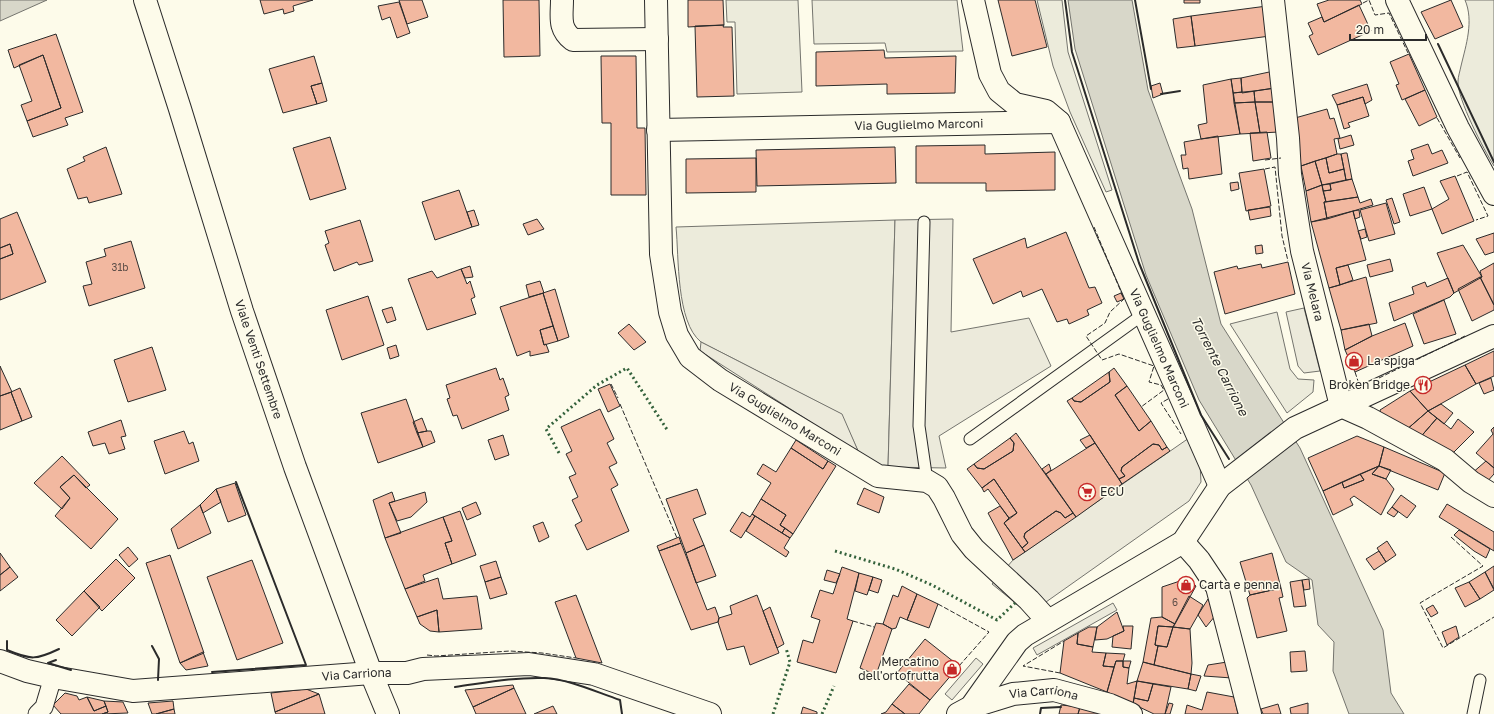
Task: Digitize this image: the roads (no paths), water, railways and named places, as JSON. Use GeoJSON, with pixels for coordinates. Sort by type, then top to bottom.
{"type":"FeatureCollection","features":[{"type":"Feature","properties":{"kind":"street","name":"Viale Venti Settembre"},"geometry":{"type":"LineString","coordinates":[[144,0],[180,109],[242,310],[295,468],[370,673],[388,714]]}},
{"type":"Feature","properties":{"kind":"street"},"geometry":{"type":"LineString","coordinates":[[562,0],[562,24],[565,34],[573,40],[657,39]]}},
{"type":"Feature","properties":{"kind":"street","name":"Via Guglielmo Marconi"},"geometry":{"type":"LineString","coordinates":[[656,0],[661,254],[670,312],[677,335],[690,357],[720,380],[878,476],[927,481]]}},
{"type":"Feature","properties":{"kind":"street","name":"Via Guglielmo Marconi"},"geometry":{"type":"LineString","coordinates":[[973,0],[990,74],[998,91],[1015,104],[1046,111],[1059,122],[1145,313],[1198,440],[1227,480]]}},
{"type":"Feature","properties":{"kind":"street","name":"Via Melara"},"geometry":{"type":"LineString","coordinates":[[1273,0],[1288,138],[1290,174],[1302,251],[1340,406]]}},
{"type":"Feature","properties":{"kind":"street"},"geometry":{"type":"LineString","coordinates":[[1397,0],[1458,128],[1494,194]]}},
{"type":"Feature","properties":{"kind":"street","name":"Via Guglielmo Marconi"},"geometry":{"type":"LineString","coordinates":[[658,130],[1059,122]]}},
{"type":"Feature","properties":{"kind":"street"},"geometry":{"type":"LineString","coordinates":[[964,710],[1024,635],[1183,542],[1227,480],[1295,428],[1494,336]]}},
{"type":"Feature","properties":{"kind":"street"},"geometry":{"type":"LineString","coordinates":[[1340,406],[1368,418],[1445,460],[1471,482],[1494,496]]}},
{"type":"Feature","properties":{"kind":"street"},"geometry":{"type":"LineString","coordinates":[[927,481],[937,488],[944,498],[962,534],[974,549],[1029,600],[1048,621]]}},
{"type":"Feature","properties":{"kind":"street"},"geometry":{"type":"LineString","coordinates":[[1183,542],[1199,560],[1217,587],[1250,714]]}},
{"type":"Feature","properties":{"kind":"street","name":"Via Carriona"},"geometry":{"type":"LineString","coordinates":[[0,661],[27,671],[53,677],[133,691],[370,673],[407,673],[423,669],[529,664],[594,674],[710,714]]}},
{"type":"Feature","properties":{"kind":"street"},"geometry":{"type":"LineString","coordinates":[[37,714],[44,707],[53,677]]}},
{"type":"Feature","properties":{"kind":"street","name":"Via Carriona"},"geometry":{"type":"LineString","coordinates":[[964,710],[1013,694],[1054,690],[1110,705],[1131,714]]}},
{"type":"Feature","properties":{"kind":"lane"},"geometry":{"type":"LineString","coordinates":[[924,222],[919,426],[927,481]]}},
{"type":"Feature","properties":{"kind":"lane"},"geometry":{"type":"LineString","coordinates":[[970,439],[1145,313]]}},
{"type":"Feature","properties":{"kind":"lane"},"geometry":{"type":"LineString","coordinates":[[1473,714],[1480,680]]}},
{"type":"Feature","properties":{"kind":"water"},"geometry":{"type":"Polygon","coordinates":[[[0,0],[47,0],[0,21],[0,0]]]}},
{"type":"Feature","properties":{"kind":"water","name":"Torrente Carrione"},"geometry":{"type":"Polygon","coordinates":[[[1068,0],[1132,0],[1148,90],[1192,209],[1221,324],[1300,448],[1383,630],[1391,693],[1404,714],[1349,714],[1333,671],[1334,642],[1318,625],[1312,580],[1286,562],[1251,485],[1199,400],[1146,275],[1075,49],[1068,0]]]}},
{"type":"Feature","properties":{"kind":"place","name":"La spiga"},"geometry":{"type":"Point","coordinates":[1354,361]}},
{"type":"Feature","properties":{"kind":"place","name":"Broken Bridge"},"geometry":{"type":"Point","coordinates":[1423,385]}},
{"type":"Feature","properties":{"kind":"place","name":"ECU"},"geometry":{"type":"Point","coordinates":[1087,492]}},
{"type":"Feature","properties":{"kind":"place","name":"Carta e penna"},"geometry":{"type":"Point","coordinates":[1186,585]}},
{"type":"Feature","properties":{"kind":"place","name":"Mercatino dell'ortofrutta"},"geometry":{"type":"Point","coordinates":[952,669]}}]}
